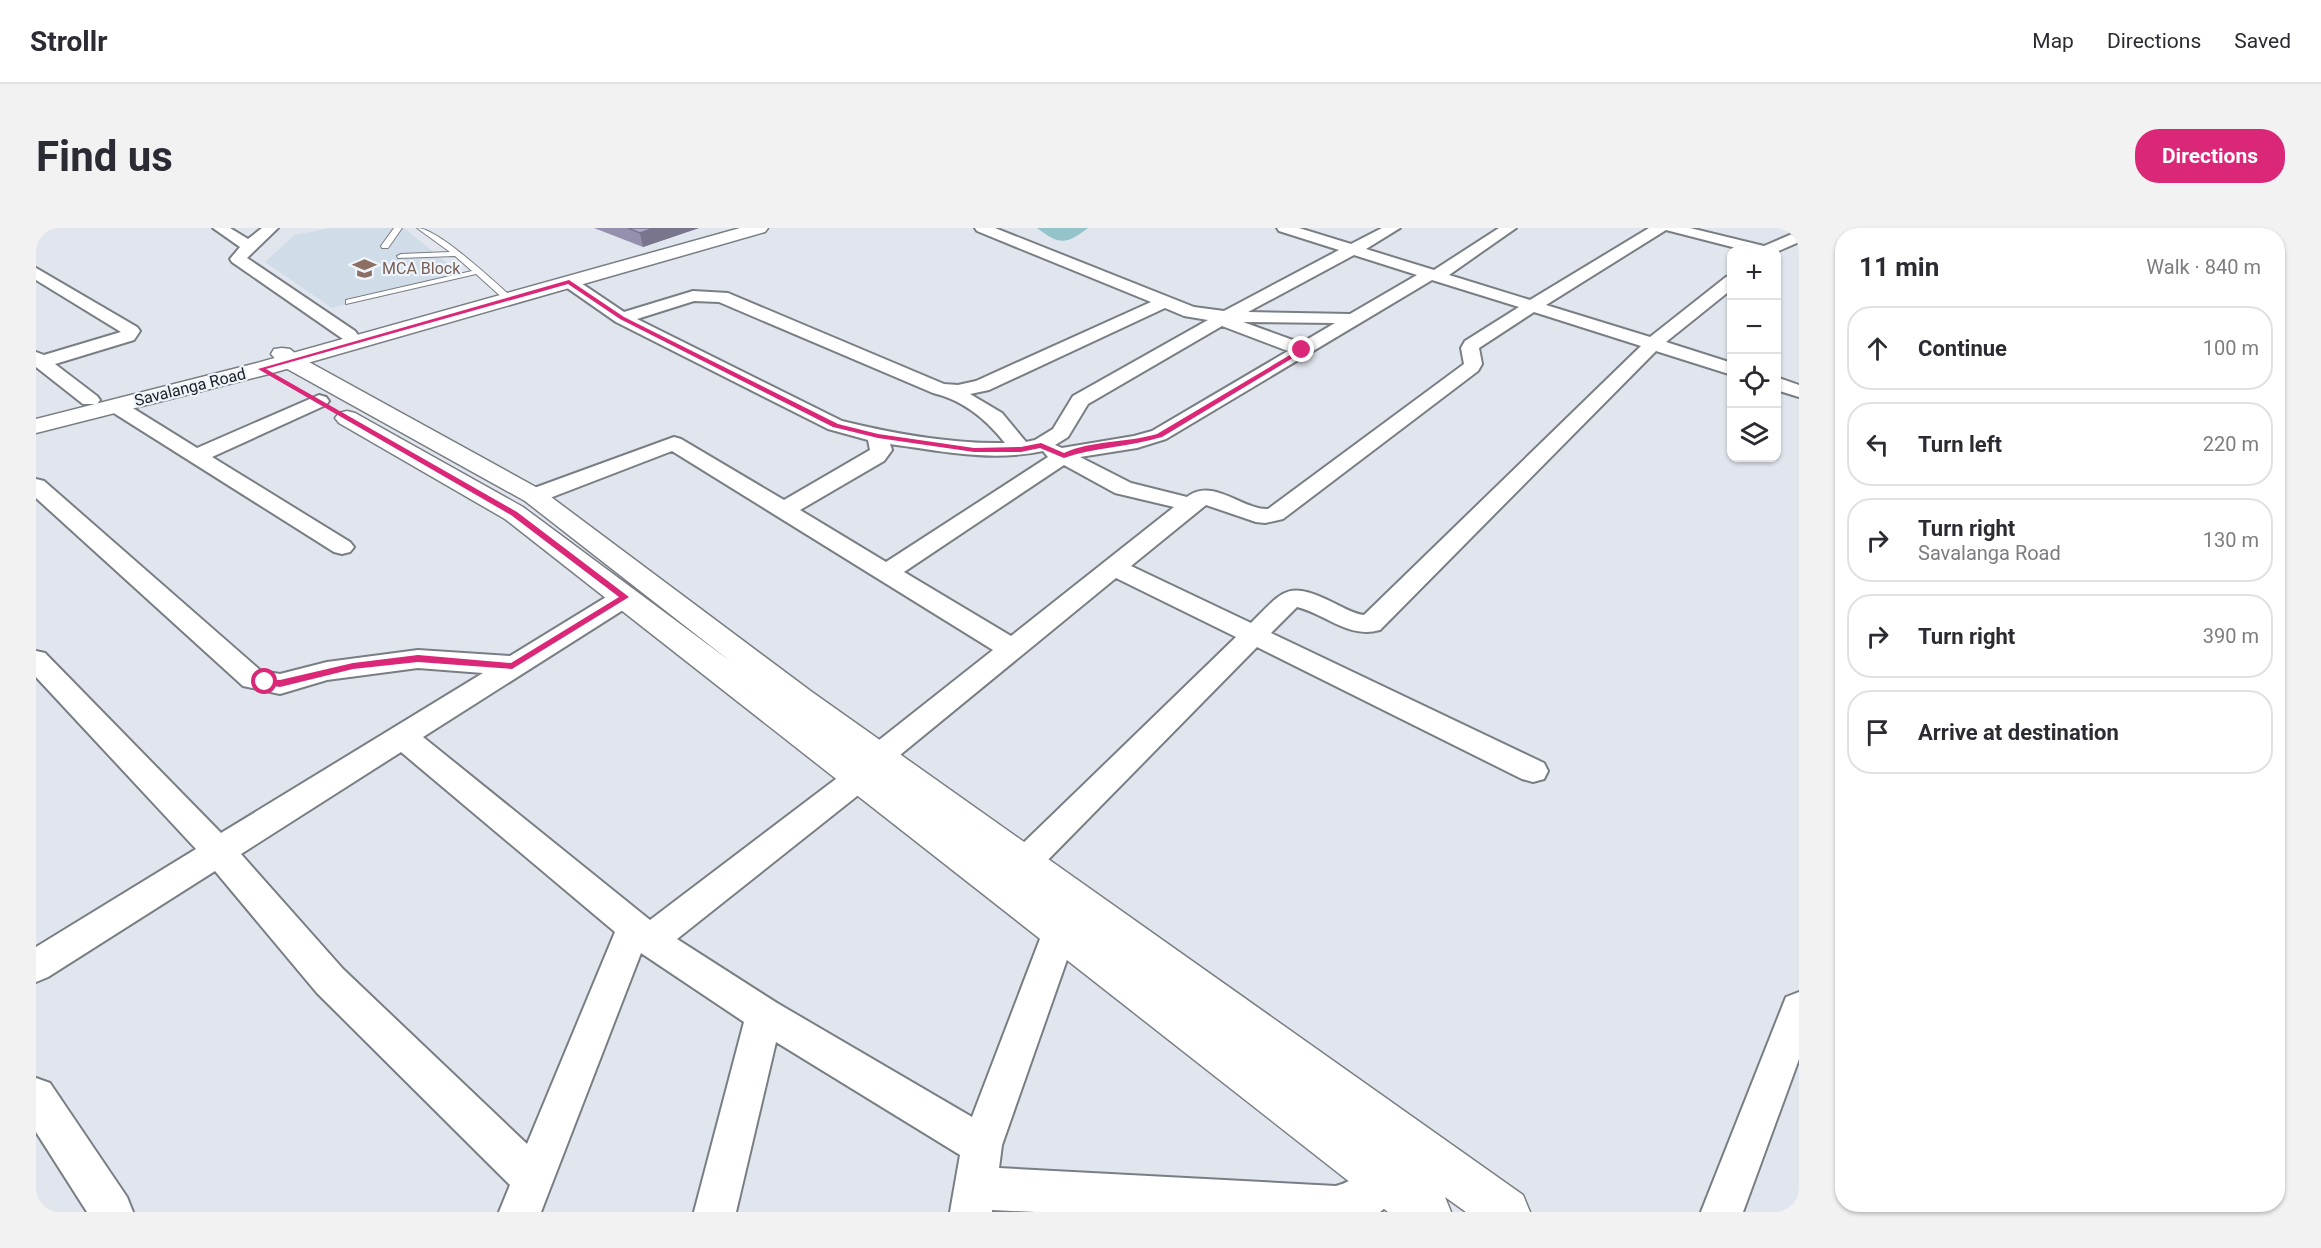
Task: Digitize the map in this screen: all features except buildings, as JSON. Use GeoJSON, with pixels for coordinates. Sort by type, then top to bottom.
{"type":"FeatureCollection","features":[{"type":"Feature","properties":{"kind":"street"},"geometry":{"type":"LineString","coordinates":[[220,228],[249,246]]}},
{"type":"Feature","properties":{"kind":"street"},"geometry":{"type":"LineString","coordinates":[[270,228],[238,259],[349,335]]}},
{"type":"Feature","properties":{"kind":"street","name":"Savalanga Road"},"geometry":{"type":"LineString","coordinates":[[36,426],[116,406],[505,296],[731,228]]}},
{"type":"Feature","properties":{"kind":"street","name":"Savalanga Road"},"geometry":{"type":"LineString","coordinates":[[36,413],[271,361],[349,335],[569,282],[759,228]]}},
{"type":"Feature","properties":{"kind":"street"},"geometry":{"type":"LineString","coordinates":[[982,228],[1190,312],[1225,317],[1326,316],[1354,320]]}},
{"type":"Feature","properties":{"kind":"street"},"geometry":{"type":"LineString","coordinates":[[1284,228],[1727,368]]}},
{"type":"Feature","properties":{"kind":"street"},"geometry":{"type":"LineString","coordinates":[[1031,447],[1061,433],[1080,400],[1225,317],[1393,228]]}},
{"type":"Feature","properties":{"kind":"street"},"geometry":{"type":"LineString","coordinates":[[887,572],[1064,456],[1077,450],[1137,442],[1159,435],[1509,228]]}},
{"type":"Feature","properties":{"kind":"street"},"geometry":{"type":"LineString","coordinates":[[36,660],[219,852],[330,981],[527,1195],[642,934],[869,766],[1200,498],[1207,497],[1259,517],[1275,514],[1471,367],[1472,345],[1660,228]]}},
{"type":"Feature","properties":{"kind":"street"},"geometry":{"type":"LineString","coordinates":[[1672,228],[1744,246]]}},
{"type":"Feature","properties":{"kind":"street"},"geometry":{"type":"LineString","coordinates":[[1778,246],[1799,236]]}},
{"type":"Feature","properties":{"kind":"street"},"geometry":{"type":"LineString","coordinates":[[36,273],[131,331],[128,336],[38,359]]}},
{"type":"Feature","properties":{"kind":"street"},"geometry":{"type":"LineString","coordinates":[[569,282],[622,318],[835,425],[878,436],[974,450],[1031,447],[1064,456],[1123,488],[1192,505]]}},
{"type":"Feature","properties":{"kind":"street"},"geometry":{"type":"LineString","coordinates":[[1025,862],[1291,598],[1309,600],[1358,623],[1371,624],[1652,345],[1727,283]]}},
{"type":"Feature","properties":{"kind":"street"},"geometry":{"type":"LineString","coordinates":[[622,318],[693,296],[722,297],[940,389],[949,390],[972,389],[1012,374],[1165,302]]}},
{"type":"Feature","properties":{"kind":"street"},"geometry":{"type":"LineString","coordinates":[[1225,317],[1302,350]]}},
{"type":"Feature","properties":{"kind":"street"},"geometry":{"type":"LineString","coordinates":[[38,359],[90,400]]}},
{"type":"Feature","properties":{"kind":"street"},"geometry":{"type":"LineString","coordinates":[[271,361],[319,401],[514,513],[625,597],[869,766],[1025,862],[1506,1212]]}},
{"type":"Feature","properties":{"kind":"street"},"geometry":{"type":"LineString","coordinates":[[271,361],[534,496],[869,766],[1060,931],[1427,1212]]}},
{"type":"Feature","properties":{"kind":"street"},"geometry":{"type":"LineString","coordinates":[[1781,385],[1799,390]]}},
{"type":"Feature","properties":{"kind":"street"},"geometry":{"type":"LineString","coordinates":[[949,390],[995,417],[1031,447]]}},
{"type":"Feature","properties":{"kind":"street"},"geometry":{"type":"LineString","coordinates":[[198,455],[319,401]]}},
{"type":"Feature","properties":{"kind":"street"},"geometry":{"type":"LineString","coordinates":[[116,406],[342,546]]}},
{"type":"Feature","properties":{"kind":"street"},"geometry":{"type":"LineString","coordinates":[[784,510],[877,457],[880,450],[878,436]]}},
{"type":"Feature","properties":{"kind":"street"},"geometry":{"type":"LineString","coordinates":[[534,496],[674,443],[1012,649]]}},
{"type":"Feature","properties":{"kind":"street"},"geometry":{"type":"LineString","coordinates":[[36,486],[253,679],[280,684],[353,666],[418,659],[512,666]]}},
{"type":"Feature","properties":{"kind":"street"},"geometry":{"type":"LineString","coordinates":[[1114,567],[1533,771]]}},
{"type":"Feature","properties":{"kind":"street"},"geometry":{"type":"LineString","coordinates":[[36,966],[625,597]]}},
{"type":"Feature","properties":{"kind":"street"},"geometry":{"type":"LineString","coordinates":[[402,736],[642,934],[764,1015],[982,1145]]}},
{"type":"Feature","properties":{"kind":"street"},"geometry":{"type":"LineString","coordinates":[[1060,931],[982,1145],[973,1200],[1336,1207],[1361,1201],[1386,1180]]}},
{"type":"Feature","properties":{"kind":"street"},"geometry":{"type":"LineString","coordinates":[[1722,1212],[1799,1009]]}},
{"type":"Feature","properties":{"kind":"street"},"geometry":{"type":"LineString","coordinates":[[715,1212],[764,1015]]}},
{"type":"Feature","properties":{"kind":"street"},"geometry":{"type":"LineString","coordinates":[[36,1097],[112,1212]]}},
{"type":"Feature","properties":{"kind":"lane"},"geometry":{"type":"LineString","coordinates":[[385,246],[398,228]]}},
{"type":"Feature","properties":{"kind":"lane"},"geometry":{"type":"LineString","coordinates":[[421,228],[457,254],[505,296]]}},
{"type":"Feature","properties":{"kind":"lane"},"geometry":{"type":"LineString","coordinates":[[401,256],[457,254]]}},
{"type":"Feature","properties":{"kind":"lane"},"geometry":{"type":"LineString","coordinates":[[349,302],[477,272]]}},
{"type":"Feature","properties":{"kind":"shaded area","name":"MCA Block"},"geometry":{"type":"Polygon","coordinates":[[[331,228],[404,228],[462,275],[332,308],[265,262],[294,235],[331,228]]]}},
{"type":"Feature","properties":{"kind":"water"},"geometry":{"type":"Polygon","coordinates":[[[1037,228],[1088,228],[1074,238],[1062,241],[1051,238],[1037,228]]]}},
{"type":"Feature","properties":{"kind":"place","name":"MCA Block"},"geometry":{"type":"Point","coordinates":[364,268]}},
{"type":"Feature","properties":{"kind":"route"},"geometry":{"type":"LineString","coordinates":[[265,682],[280,684],[327,670],[418,659],[512,666],[625,597],[514,513],[261,369],[569,282],[622,318],[659,338],[849,430],[974,450],[1021,449],[1041,445],[1064,456],[1077,450],[1137,442],[1159,435],[1302,350]]}}]}
